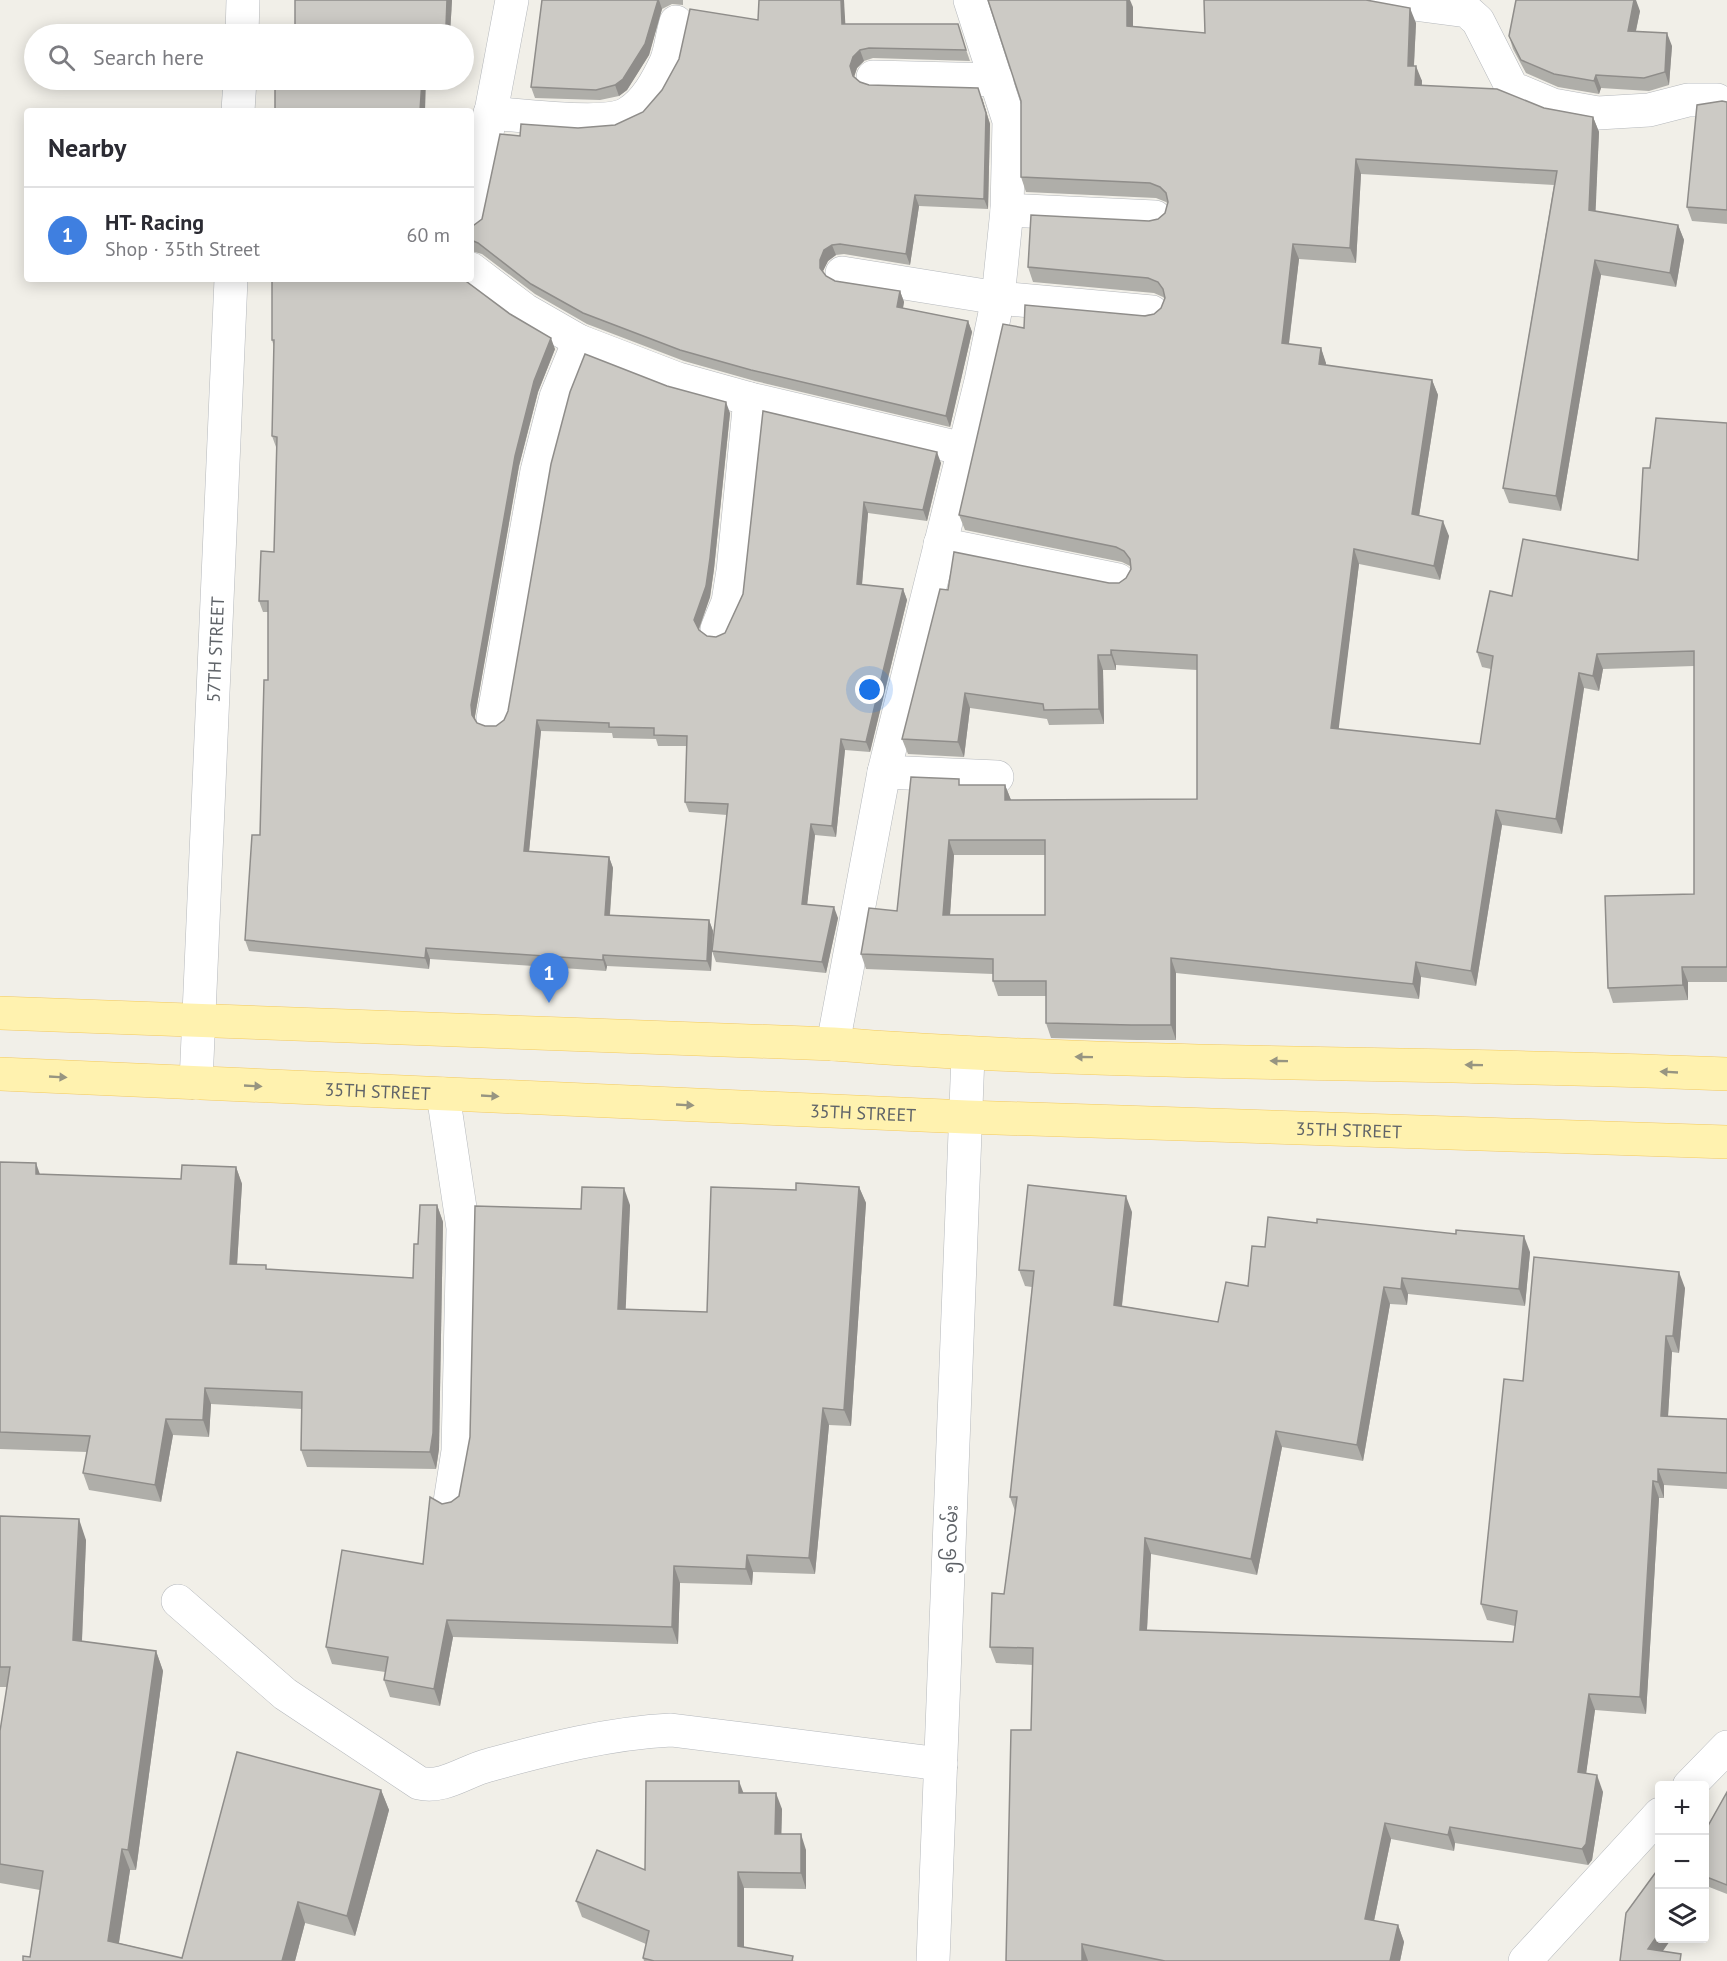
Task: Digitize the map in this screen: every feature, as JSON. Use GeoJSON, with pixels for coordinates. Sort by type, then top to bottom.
{"type":"FeatureCollection","features":[{"type":"Feature","properties":{"kind":"main road"},"geometry":{"type":"LineString","coordinates":[[0,1013],[833,1044],[968,1055],[1566,1067],[1727,1074]]}},
{"type":"Feature","properties":{"kind":"main road","name":"35TH STREET"},"geometry":{"type":"LineString","coordinates":[[0,1074],[967,1118],[1727,1142]]}},
{"type":"Feature","properties":{"kind":"street"},"geometry":{"type":"LineString","coordinates":[[242,24],[243,0]]}},
{"type":"Feature","properties":{"kind":"street"},"geometry":{"type":"LineString","coordinates":[[474,201],[512,0]]}},
{"type":"Feature","properties":{"kind":"street"},"geometry":{"type":"LineString","coordinates":[[833,1044],[884,771],[964,449],[998,298],[1007,210],[1008,121],[970,0]]}},
{"type":"Feature","properties":{"kind":"street"},"geometry":{"type":"LineString","coordinates":[[1383,0],[1467,10],[1478,21],[1512,88],[1553,105],[1598,113],[1649,110],[1688,100],[1717,100]]}},
{"type":"Feature","properties":{"kind":"street"},"geometry":{"type":"LineString","coordinates":[[490,113],[606,120],[626,115],[640,105],[667,60],[676,22]]}},
{"type":"Feature","properties":{"kind":"street"},"geometry":{"type":"LineString","coordinates":[[873,77],[997,80]]}},
{"type":"Feature","properties":{"kind":"street"},"geometry":{"type":"LineString","coordinates":[[238,108],[239,90]]}},
{"type":"Feature","properties":{"kind":"street"},"geometry":{"type":"LineString","coordinates":[[1007,210],[1155,217]]}},
{"type":"Feature","properties":{"kind":"street"},"geometry":{"type":"LineString","coordinates":[[474,271],[525,310],[579,341],[678,379],[750,399],[964,449]]}},
{"type":"Feature","properties":{"kind":"street"},"geometry":{"type":"LineString","coordinates":[[842,273],[998,298],[1152,312]]}},
{"type":"Feature","properties":{"kind":"street","name":"57TH STREET"},"geometry":{"type":"LineString","coordinates":[[196,1083],[231,282]]}},
{"type":"Feature","properties":{"kind":"street"},"geometry":{"type":"LineString","coordinates":[[493,718],[537,471],[556,398],[579,341]]}},
{"type":"Feature","properties":{"kind":"street"},"geometry":{"type":"LineString","coordinates":[[717,629],[729,602],[750,399]]}},
{"type":"Feature","properties":{"kind":"street"},"geometry":{"type":"LineString","coordinates":[[940,544],[1118,580]]}},
{"type":"Feature","properties":{"kind":"street"},"geometry":{"type":"LineString","coordinates":[[884,771],[997,777]]}},
{"type":"Feature","properties":{"kind":"street","name":"၅၆ လမ်း"},"geometry":{"type":"LineString","coordinates":[[933,1961],[968,1055]]}},
{"type":"Feature","properties":{"kind":"street"},"geometry":{"type":"LineString","coordinates":[[443,1094],[464,1228],[458,1451],[450,1502]]}},
{"type":"Feature","properties":{"kind":"street"},"geometry":{"type":"LineString","coordinates":[[178,1602],[285,1694],[418,1783],[440,1785],[487,1765],[636,1731],[659,1730],[941,1764]]}},
{"type":"Feature","properties":{"kind":"street"},"geometry":{"type":"LineString","coordinates":[[1693,1781],[1727,1747]]}},
{"type":"Feature","properties":{"kind":"street"},"geometry":{"type":"LineString","coordinates":[[1524,1961],[1655,1818]]}},
{"type":"Feature","properties":{"kind":"building"},"geometry":{"type":"Polygon","coordinates":[[[295,0],[447,0],[446,24],[295,24],[295,0]]]}},
{"type":"Feature","properties":{"kind":"building"},"geometry":{"type":"Polygon","coordinates":[[[542,0],[658,0],[645,44],[623,79],[615,85],[596,90],[531,87],[542,0]]]}},
{"type":"Feature","properties":{"kind":"building"},"geometry":{"type":"Polygon","coordinates":[[[759,0],[841,0],[842,24],[958,24],[966,50],[869,48],[860,50],[853,57],[850,66],[853,76],[869,85],[978,88],[986,113],[984,199],[915,195],[906,254],[840,244],[832,245],[824,250],[820,260],[820,268],[826,276],[835,281],[900,291],[897,307],[968,321],[946,416],[751,370],[680,350],[583,313],[531,284],[474,241],[474,225],[482,219],[500,134],[520,136],[521,124],[578,128],[615,125],[643,112],[662,90],[679,59],[690,9],[758,20],[759,0]]]}},
{"type":"Feature","properties":{"kind":"building"},"geometry":{"type":"Polygon","coordinates":[[[988,0],[1127,0],[1127,26],[1205,33],[1204,0],[1366,0],[1410,8],[1408,66],[1416,66],[1415,85],[1497,89],[1544,108],[1593,117],[1589,210],[1678,225],[1670,273],[1595,260],[1556,496],[1503,488],[1557,171],[1356,159],[1350,248],[1293,244],[1282,343],[1321,348],[1319,364],[1432,380],[1412,514],[1443,521],[1434,566],[1354,549],[1331,728],[1480,744],[1493,656],[1477,652],[1490,591],[1512,596],[1523,539],[1638,560],[1643,468],[1650,468],[1656,418],[1727,423],[1727,967],[1682,967],[1683,985],[1608,988],[1605,896],[1694,894],[1694,651],[1597,654],[1593,676],[1579,673],[1556,819],[1496,810],[1471,971],[1416,962],[1413,984],[1171,958],[1171,1025],[1046,1023],[1046,981],[993,981],[993,959],[861,954],[869,908],[897,911],[911,777],[959,779],[959,785],[1005,785],[1005,800],[1197,799],[1197,655],[1111,650],[1111,655],[1098,655],[1099,709],[1044,710],[1043,704],[965,693],[958,742],[902,739],[940,589],[948,590],[954,552],[1109,583],[1119,583],[1126,578],[1131,569],[1130,559],[1124,551],[1116,547],[959,515],[1003,324],[1024,328],[1025,305],[1145,316],[1154,314],[1161,308],[1165,298],[1158,282],[1148,278],[1028,267],[1031,215],[1149,221],[1158,219],[1165,213],[1168,202],[1166,193],[1160,187],[1150,183],[1021,177],[1021,101],[988,0]],[[949,840],[943,915],[1045,915],[1045,840],[949,840]]]}},
{"type":"Feature","properties":{"kind":"building"},"geometry":{"type":"Polygon","coordinates":[[[1516,0],[1634,0],[1628,31],[1667,33],[1665,72],[1644,78],[1596,75],[1594,81],[1554,74],[1521,60],[1509,36],[1516,0]]]}},
{"type":"Feature","properties":{"kind":"building"},"geometry":{"type":"Polygon","coordinates":[[[275,90],[421,90],[420,108],[275,108],[275,90]]]}},
{"type":"Feature","properties":{"kind":"building"},"geometry":{"type":"Polygon","coordinates":[[[1727,102],[1727,210],[1687,207],[1697,105],[1727,102]]]}},
{"type":"Feature","properties":{"kind":"building"},"geometry":{"type":"Polygon","coordinates":[[[272,282],[467,282],[510,314],[551,338],[534,381],[515,456],[471,705],[472,715],[477,723],[485,726],[496,726],[504,720],[508,711],[551,464],[570,392],[585,354],[667,386],[726,402],[706,586],[694,620],[699,630],[707,636],[716,637],[725,633],[743,594],[763,411],[937,452],[923,510],[864,502],[857,584],[903,589],[866,742],[841,739],[832,826],[811,824],[802,904],[834,907],[822,962],[712,951],[728,804],[685,802],[687,736],[654,735],[654,728],[609,727],[609,723],[537,720],[524,851],[609,857],[605,915],[709,920],[707,961],[603,955],[603,960],[426,948],[425,958],[245,940],[252,835],[260,835],[264,680],[268,680],[268,601],[259,601],[261,551],[274,552],[277,437],[272,436],[274,340],[272,340],[272,282]]]}},
{"type":"Feature","properties":{"kind":"building"},"geometry":{"type":"Polygon","coordinates":[[[0,1162],[36,1163],[36,1174],[181,1179],[182,1165],[236,1167],[230,1264],[266,1265],[266,1269],[413,1278],[414,1244],[418,1244],[420,1205],[437,1205],[433,1433],[430,1452],[301,1450],[302,1392],[205,1388],[203,1420],[166,1419],[155,1485],[83,1473],[90,1436],[0,1432],[0,1162]]]}},
{"type":"Feature","properties":{"kind":"building"},"geometry":{"type":"Polygon","coordinates":[[[796,1183],[859,1187],[844,1410],[823,1408],[809,1558],[747,1555],[746,1569],[674,1566],[672,1627],[447,1620],[434,1689],[384,1680],[388,1657],[326,1647],[342,1550],[423,1564],[430,1497],[442,1504],[451,1502],[459,1496],[470,1437],[475,1206],[581,1209],[582,1187],[624,1188],[618,1309],[707,1312],[711,1187],[796,1190],[796,1183]]]}},
{"type":"Feature","properties":{"kind":"building"},"geometry":{"type":"Polygon","coordinates":[[[1028,1185],[1126,1196],[1114,1305],[1218,1322],[1226,1282],[1248,1286],[1252,1246],[1265,1247],[1268,1217],[1317,1223],[1317,1219],[1456,1234],[1456,1230],[1524,1236],[1519,1289],[1402,1278],[1401,1289],[1384,1287],[1357,1445],[1276,1431],[1251,1559],[1145,1538],[1140,1630],[1513,1642],[1517,1611],[1481,1604],[1504,1379],[1523,1381],[1534,1257],[1679,1272],[1673,1336],[1666,1336],[1661,1416],[1727,1419],[1727,1473],[1658,1469],[1658,1482],[1653,1481],[1640,1697],[1589,1694],[1578,1772],[1597,1775],[1586,1844],[1582,1849],[1450,1827],[1448,1835],[1385,1823],[1365,1919],[1398,1925],[1390,1961],[1165,1961],[1082,1944],[1082,1961],[1006,1961],[1011,1730],[1031,1730],[1033,1648],[990,1647],[992,1593],[1004,1594],[1017,1497],[1010,1497],[1034,1271],[1019,1270],[1028,1185]]]}},
{"type":"Feature","properties":{"kind":"building"},"geometry":{"type":"Polygon","coordinates":[[[0,1516],[79,1519],[73,1640],[156,1651],[128,1850],[122,1849],[108,1941],[182,1958],[237,1752],[381,1790],[347,1916],[298,1902],[282,1961],[23,1961],[23,1956],[30,1957],[43,1871],[0,1864],[0,1731],[10,1667],[0,1667],[0,1516]]]}},
{"type":"Feature","properties":{"kind":"building"},"geometry":{"type":"Polygon","coordinates":[[[646,1781],[739,1781],[739,1793],[776,1793],[775,1834],[801,1834],[801,1873],[738,1872],[738,1946],[793,1956],[792,1961],[654,1961],[643,1958],[649,1931],[576,1901],[597,1850],[645,1870],[646,1781]]]}},
{"type":"Feature","properties":{"kind":"building"},"geometry":{"type":"Polygon","coordinates":[[[1727,1792],[1727,1885],[1709,1878],[1709,1824],[1727,1792]]]}},
{"type":"Feature","properties":{"kind":"building"},"geometry":{"type":"Polygon","coordinates":[[[1655,1873],[1655,1939],[1648,1949],[1681,1954],[1680,1961],[1620,1961],[1626,1913],[1655,1873]]]}},
{"type":"Feature","properties":{"kind":"place","name":"HT- Racing"},"geometry":{"type":"Point","coordinates":[549,1003]}}]}
